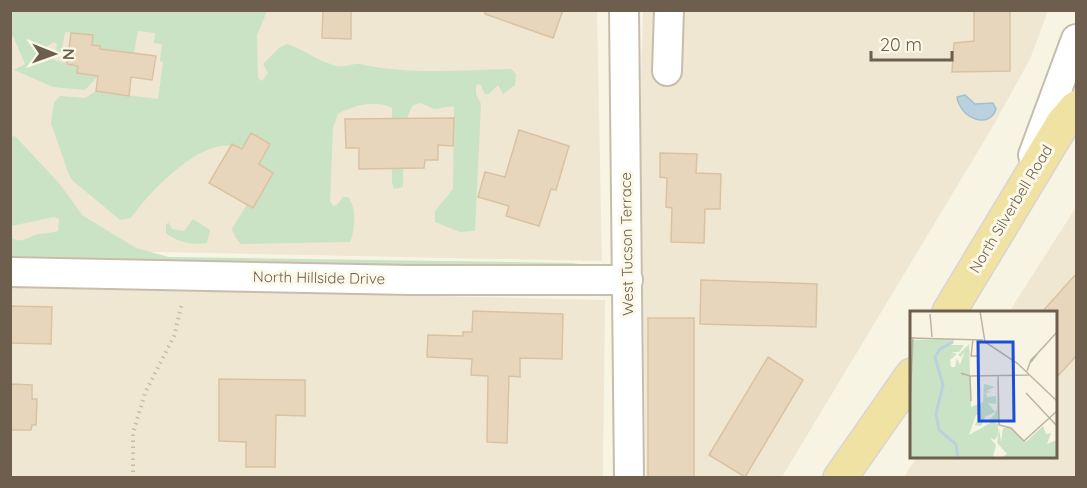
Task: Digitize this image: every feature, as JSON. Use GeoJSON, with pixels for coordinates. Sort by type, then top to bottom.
{"type":"FeatureCollection","features":[{"type":"Feature","properties":{"kind":"main road","name":"North Silverbell Road"},"geometry":{"type":"LineString","coordinates":[[950,311],[1062,123],[1077,108]]}},
{"type":"Feature","properties":{"kind":"main road"},"geometry":{"type":"LineString","coordinates":[[840,477],[910,378]]}},
{"type":"Feature","properties":{"kind":"street","name":"West Tucson Terrace"},"geometry":{"type":"LineString","coordinates":[[624,10],[629,477]]}},
{"type":"Feature","properties":{"kind":"street"},"geometry":{"type":"LineString","coordinates":[[667,71],[669,10]]}},
{"type":"Feature","properties":{"kind":"street"},"geometry":{"type":"LineString","coordinates":[[1017,199],[1077,39]]}},
{"type":"Feature","properties":{"kind":"street","name":"North Hillside Drive"},"geometry":{"type":"LineString","coordinates":[[10,272],[628,280]]}},
{"type":"Feature","properties":{"kind":"path"},"geometry":{"type":"LineString","coordinates":[[133,477],[133,433],[145,393],[174,336],[189,276]]}},
{"type":"Feature","properties":{"kind":"shaded area"},"geometry":{"type":"Polygon","coordinates":[[[11,11],[597,11],[602,261],[11,249],[11,11]]]}},
{"type":"Feature","properties":{"kind":"shaded area"},"geometry":{"type":"Polygon","coordinates":[[[643,11],[1048,11],[1030,59],[992,128],[782,477],[646,477],[640,118],[643,11]]]}},
{"type":"Feature","properties":{"kind":"shaded area"},"geometry":{"type":"Polygon","coordinates":[[[1076,207],[1076,477],[903,478],[916,458],[1057,458],[1057,311],[1010,311],[1076,207]]]}},
{"type":"Feature","properties":{"kind":"shaded area"},"geometry":{"type":"Polygon","coordinates":[[[11,286],[605,300],[603,477],[11,478],[11,286]]]}},
{"type":"Feature","properties":{"kind":"green space"},"geometry":{"type":"Polygon","coordinates":[[[10,11],[267,11],[257,35],[258,78],[262,81],[268,73],[263,64],[280,47],[287,44],[324,62],[340,66],[360,64],[397,70],[435,71],[511,69],[516,74],[515,85],[503,94],[498,85],[489,94],[485,94],[480,84],[476,85],[476,94],[481,104],[475,231],[460,232],[435,222],[435,211],[453,189],[454,106],[434,109],[421,103],[413,105],[409,114],[404,134],[403,187],[394,189],[392,183],[392,108],[372,104],[350,108],[338,114],[333,128],[330,201],[333,206],[337,205],[343,197],[348,197],[351,201],[354,219],[350,242],[241,244],[232,229],[247,204],[253,208],[273,173],[259,164],[270,144],[251,133],[242,149],[228,145],[213,148],[180,166],[151,193],[131,218],[120,220],[72,180],[51,123],[54,103],[60,96],[85,98],[96,91],[158,99],[163,62],[160,61],[162,44],[154,43],[155,33],[138,31],[134,53],[100,49],[100,46],[92,45],[93,35],[65,32],[61,54],[56,51],[57,44],[54,42],[46,47],[47,53],[54,60],[78,66],[77,73],[98,76],[85,90],[53,87],[14,70],[25,64],[13,36],[11,37],[10,11]]]}},
{"type":"Feature","properties":{"kind":"green space"},"geometry":{"type":"Polygon","coordinates":[[[15,136],[59,183],[82,215],[136,248],[169,257],[572,263],[579,264],[581,267],[11,265],[10,238],[22,240],[38,234],[58,231],[59,219],[54,217],[11,226],[11,137],[15,136]]]}},
{"type":"Feature","properties":{"kind":"green space"},"geometry":{"type":"Polygon","coordinates":[[[193,219],[210,230],[207,243],[185,242],[166,233],[166,224],[169,223],[172,229],[184,231],[193,219]]]}},
{"type":"Feature","properties":{"kind":"water"},"geometry":{"type":"Polygon","coordinates":[[[965,95],[975,104],[993,103],[996,109],[987,119],[975,119],[963,111],[959,104],[957,97],[965,95]]]}},
{"type":"Feature","properties":{"kind":"building"},"geometry":{"type":"Polygon","coordinates":[[[323,10],[351,10],[351,39],[322,38],[323,10]]]}},
{"type":"Feature","properties":{"kind":"building"},"geometry":{"type":"Polygon","coordinates":[[[485,10],[563,10],[553,38],[485,14],[485,10]]]}},
{"type":"Feature","properties":{"kind":"building"},"geometry":{"type":"Polygon","coordinates":[[[974,10],[1010,10],[1010,71],[952,72],[954,43],[974,41],[974,10]]]}},
{"type":"Feature","properties":{"kind":"building"},"geometry":{"type":"Polygon","coordinates":[[[71,33],[93,35],[92,45],[100,46],[100,49],[156,56],[152,80],[131,77],[129,96],[96,91],[98,76],[77,73],[78,66],[67,64],[71,33]]]}},
{"type":"Feature","properties":{"kind":"building"},"geometry":{"type":"Polygon","coordinates":[[[454,118],[453,146],[438,145],[438,160],[425,160],[424,168],[359,169],[359,148],[346,148],[345,119],[454,118]]]}},
{"type":"Feature","properties":{"kind":"building"},"geometry":{"type":"Polygon","coordinates":[[[519,130],[569,146],[556,190],[551,189],[539,226],[506,216],[509,206],[478,197],[485,172],[505,177],[519,130]]]}},
{"type":"Feature","properties":{"kind":"building"},"geometry":{"type":"Polygon","coordinates":[[[251,133],[270,144],[259,164],[273,173],[253,208],[209,183],[232,144],[242,149],[251,133]]]}},
{"type":"Feature","properties":{"kind":"building"},"geometry":{"type":"Polygon","coordinates":[[[660,153],[697,154],[696,173],[721,174],[720,209],[705,209],[704,243],[671,242],[672,208],[666,207],[667,178],[660,177],[660,153]]]}},
{"type":"Feature","properties":{"kind":"building"},"geometry":{"type":"Polygon","coordinates":[[[1077,273],[1077,355],[1057,377],[1057,311],[1043,311],[1077,273]]]}},
{"type":"Feature","properties":{"kind":"building"},"geometry":{"type":"Polygon","coordinates":[[[701,280],[817,284],[816,327],[700,324],[701,280]]]}},
{"type":"Feature","properties":{"kind":"building"},"geometry":{"type":"Polygon","coordinates":[[[10,306],[52,307],[51,344],[10,343],[10,306]]]}},
{"type":"Feature","properties":{"kind":"building"},"geometry":{"type":"Polygon","coordinates":[[[473,311],[563,314],[562,359],[520,358],[520,377],[509,376],[507,443],[487,442],[488,376],[471,375],[472,359],[427,357],[428,335],[463,336],[463,332],[472,332],[473,311]]]}},
{"type":"Feature","properties":{"kind":"building"},"geometry":{"type":"Polygon","coordinates":[[[648,318],[694,318],[694,477],[648,477],[648,318]]]}},
{"type":"Feature","properties":{"kind":"building"},"geometry":{"type":"Polygon","coordinates":[[[768,357],[803,380],[745,477],[709,455],[768,357]]]}},
{"type":"Feature","properties":{"kind":"building"},"geometry":{"type":"Polygon","coordinates":[[[219,379],[305,380],[305,416],[276,415],[275,467],[246,467],[246,442],[219,441],[219,379]]]}},
{"type":"Feature","properties":{"kind":"building"},"geometry":{"type":"Polygon","coordinates":[[[10,384],[32,385],[32,399],[37,399],[36,425],[32,425],[31,430],[10,430],[10,384]]]}}]}
